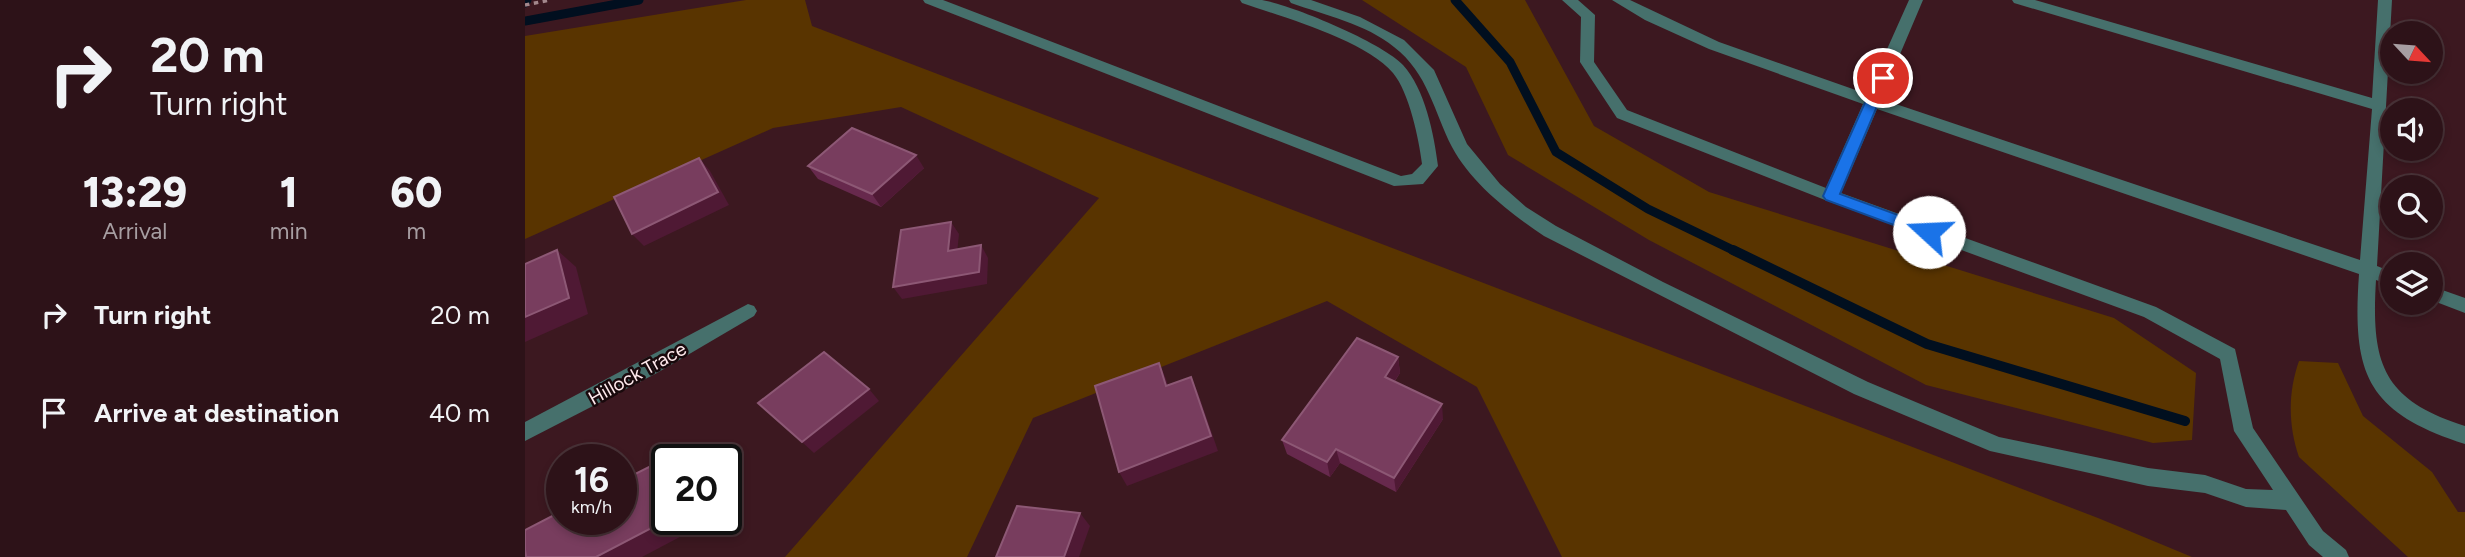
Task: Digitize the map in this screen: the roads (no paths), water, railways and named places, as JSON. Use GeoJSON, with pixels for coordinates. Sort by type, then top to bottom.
{"type":"FeatureCollection","features":[{"type":"Feature","properties":{"kind":"street"},"geometry":{"type":"LineString","coordinates":[[930,0],[1400,182],[1417,180],[1430,166],[1429,142],[1399,70],[1375,50],[1247,0]]}},
{"type":"Feature","properties":{"kind":"street"},"geometry":{"type":"LineString","coordinates":[[1296,0],[1355,20],[1399,43],[1429,74],[1460,147],[1494,188],[1520,211],[1551,231],[1657,287],[1861,388],[1997,444],[2148,477],[2205,484],[2246,498],[2291,501]]}},
{"type":"Feature","properties":{"kind":"street"},"geometry":{"type":"LineString","coordinates":[[1569,0],[1588,15],[1587,62],[1622,114],[1831,196],[2150,312],[2228,354],[2244,431],[2316,538],[2339,557]]}},
{"type":"Feature","properties":{"kind":"street"},"geometry":{"type":"LineString","coordinates":[[1619,0],[1688,36],[1751,62],[2059,167],[2275,235],[2380,274]]}},
{"type":"Feature","properties":{"kind":"street"},"geometry":{"type":"LineString","coordinates":[[1831,196],[1916,0]]}},
{"type":"Feature","properties":{"kind":"street"},"geometry":{"type":"LineString","coordinates":[[2019,0],[2380,106],[2367,295],[2370,358],[2381,384],[2399,405],[2430,425],[2465,435]]}},
{"type":"Feature","properties":{"kind":"street"},"geometry":{"type":"LineString","coordinates":[[2380,98],[2385,0]]}},
{"type":"Feature","properties":{"kind":"street"},"geometry":{"type":"LineString","coordinates":[[2443,298],[2465,306]]}},
{"type":"Feature","properties":{"kind":"street","name":"Hillock Trace"},"geometry":{"type":"LineString","coordinates":[[525,432],[748,311]]}},
{"type":"Feature","properties":{"kind":"waterway"},"geometry":{"type":"LineString","coordinates":[[525,21],[639,0]]}},
{"type":"Feature","properties":{"kind":"waterway"},"geometry":{"type":"LineString","coordinates":[[1455,0],[1510,62],[1556,152],[1648,209],[1737,252]]}},
{"type":"Feature","properties":{"kind":"waterway"},"geometry":{"type":"LineString","coordinates":[[1733,250],[1927,344],[2185,421]]}}]}
